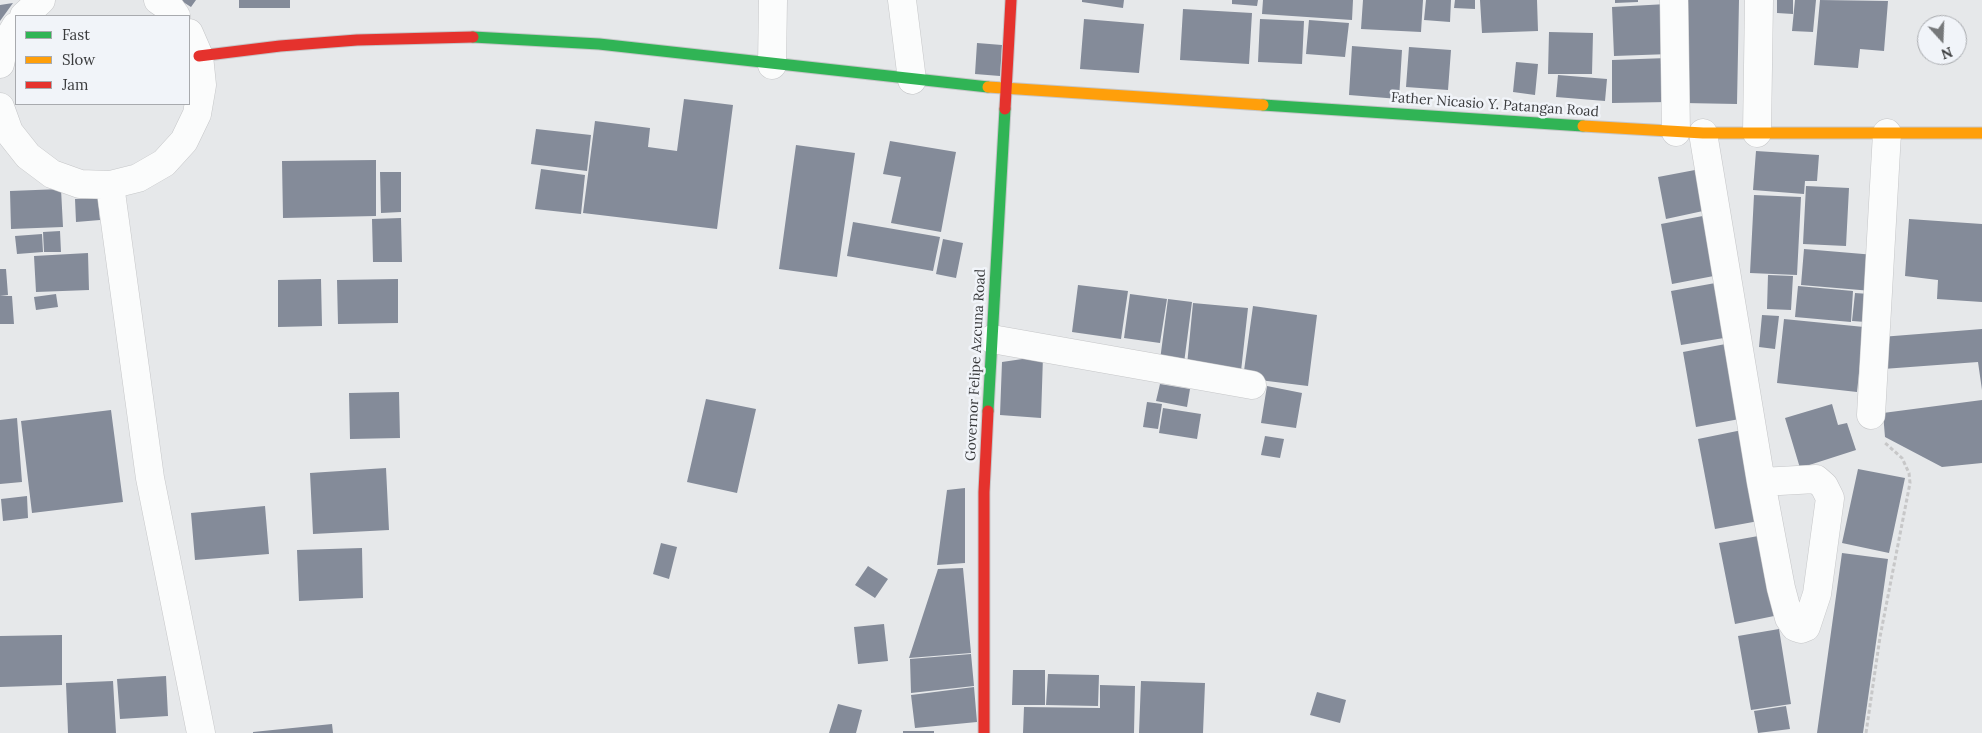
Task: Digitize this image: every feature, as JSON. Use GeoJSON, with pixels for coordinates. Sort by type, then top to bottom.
{"type":"FeatureCollection","features":[{"type":"Feature","properties":{"kind":"street"},"geometry":{"type":"LineString","coordinates":[[25,15],[41,0]]}},
{"type":"Feature","properties":{"kind":"street"},"geometry":{"type":"LineString","coordinates":[[158,0],[171,9],[175,15]]}},
{"type":"Feature","properties":{"kind":"street"},"geometry":{"type":"LineString","coordinates":[[772,65],[773,0]]}},
{"type":"Feature","properties":{"kind":"street"},"geometry":{"type":"LineString","coordinates":[[902,0],[912,80]]}},
{"type":"Feature","properties":{"kind":"street","name":"Governor Felipe Azcuna Road"},"geometry":{"type":"LineString","coordinates":[[984,733],[984,492],[1011,0]]}},
{"type":"Feature","properties":{"kind":"street"},"geometry":{"type":"LineString","coordinates":[[1674,0],[1676,132]]}},
{"type":"Feature","properties":{"kind":"street"},"geometry":{"type":"LineString","coordinates":[[1757,133],[1759,0]]}},
{"type":"Feature","properties":{"kind":"street"},"geometry":{"type":"LineString","coordinates":[[0,64],[4,46],[15,28]]}},
{"type":"Feature","properties":{"kind":"street","name":"Father Nicasio Y. Patangan Road"},"geometry":{"type":"LineString","coordinates":[[194,44],[280,46],[357,40],[464,37],[599,44],[772,65],[1007,89],[1676,132],[1982,133]]}},
{"type":"Feature","properties":{"kind":"street"},"geometry":{"type":"LineString","coordinates":[[0,107],[9,132],[18,144],[28,156],[52,174],[80,184],[110,185],[138,178],[164,163],[184,141],[197,114],[202,85],[194,44]]}},
{"type":"Feature","properties":{"kind":"street"},"geometry":{"type":"LineString","coordinates":[[1703,133],[1761,482],[1781,588],[1789,618],[1795,627],[1801,629],[1806,627],[1817,594],[1830,498],[1824,486],[1816,480],[1761,482]]}},
{"type":"Feature","properties":{"kind":"street"},"geometry":{"type":"LineString","coordinates":[[1871,415],[1887,133]]}},
{"type":"Feature","properties":{"kind":"street"},"geometry":{"type":"LineString","coordinates":[[110,185],[150,478],[200,733]]}},
{"type":"Feature","properties":{"kind":"street"},"geometry":{"type":"LineString","coordinates":[[992,340],[1252,385]]}},
{"type":"Feature","properties":{"kind":"path"},"geometry":{"type":"LineString","coordinates":[[1866,733],[1880,637],[1910,483],[1909,473],[1902,458],[1885,443],[1877,432],[1871,415]]}},
{"type":"Feature","properties":{"kind":"building"},"geometry":{"type":"Polygon","coordinates":[[[180,0],[196,0],[191,7],[180,0]]]}},
{"type":"Feature","properties":{"kind":"building"},"geometry":{"type":"Polygon","coordinates":[[[239,0],[290,0],[290,8],[239,8],[239,0]]]}},
{"type":"Feature","properties":{"kind":"building"},"geometry":{"type":"Polygon","coordinates":[[[1082,0],[1124,0],[1123,8],[1082,2],[1082,0]]]}},
{"type":"Feature","properties":{"kind":"building"},"geometry":{"type":"Polygon","coordinates":[[[1232,0],[1258,0],[1257,6],[1232,4],[1232,0]]]}},
{"type":"Feature","properties":{"kind":"building"},"geometry":{"type":"Polygon","coordinates":[[[1263,0],[1353,0],[1352,20],[1262,14],[1263,0]]]}},
{"type":"Feature","properties":{"kind":"building"},"geometry":{"type":"Polygon","coordinates":[[[1363,0],[1423,0],[1421,32],[1361,29],[1363,0]]]}},
{"type":"Feature","properties":{"kind":"building"},"geometry":{"type":"Polygon","coordinates":[[[1426,0],[1451,0],[1450,22],[1424,20],[1426,0]]]}},
{"type":"Feature","properties":{"kind":"building"},"geometry":{"type":"Polygon","coordinates":[[[1455,0],[1475,0],[1475,9],[1454,8],[1455,0]]]}},
{"type":"Feature","properties":{"kind":"building"},"geometry":{"type":"Polygon","coordinates":[[[1480,0],[1537,0],[1538,31],[1482,33],[1480,0]]]}},
{"type":"Feature","properties":{"kind":"building"},"geometry":{"type":"Polygon","coordinates":[[[1615,0],[1638,0],[1638,2],[1615,3],[1615,0]]]}},
{"type":"Feature","properties":{"kind":"building"},"geometry":{"type":"Polygon","coordinates":[[[1686,0],[1739,0],[1737,104],[1684,103],[1686,0]]]}},
{"type":"Feature","properties":{"kind":"building"},"geometry":{"type":"Polygon","coordinates":[[[1777,0],[1793,0],[1793,14],[1777,13],[1777,0]]]}},
{"type":"Feature","properties":{"kind":"building"},"geometry":{"type":"Polygon","coordinates":[[[1795,0],[1816,0],[1813,32],[1792,31],[1795,0]]]}},
{"type":"Feature","properties":{"kind":"building"},"geometry":{"type":"Polygon","coordinates":[[[1820,0],[1888,1],[1884,51],[1860,49],[1858,68],[1814,65],[1820,0]]]}},
{"type":"Feature","properties":{"kind":"building"},"geometry":{"type":"Polygon","coordinates":[[[13,3],[0,21],[0,5],[13,3]]]}},
{"type":"Feature","properties":{"kind":"building"},"geometry":{"type":"Polygon","coordinates":[[[1667,4],[1670,54],[1614,56],[1612,7],[1667,4]]]}},
{"type":"Feature","properties":{"kind":"building"},"geometry":{"type":"Polygon","coordinates":[[[1183,9],[1252,13],[1249,64],[1180,60],[1183,9]]]}},
{"type":"Feature","properties":{"kind":"building"},"geometry":{"type":"Polygon","coordinates":[[[1084,19],[1144,24],[1139,73],[1080,69],[1084,19]]]}},
{"type":"Feature","properties":{"kind":"building"},"geometry":{"type":"Polygon","coordinates":[[[1260,19],[1304,21],[1302,64],[1258,62],[1260,19]]]}},
{"type":"Feature","properties":{"kind":"building"},"geometry":{"type":"Polygon","coordinates":[[[1309,20],[1349,23],[1345,57],[1306,54],[1309,20]]]}},
{"type":"Feature","properties":{"kind":"building"},"geometry":{"type":"Polygon","coordinates":[[[1549,32],[1593,33],[1592,74],[1548,74],[1549,32]]]}},
{"type":"Feature","properties":{"kind":"building"},"geometry":{"type":"Polygon","coordinates":[[[977,43],[1002,45],[1000,76],[975,74],[977,43]]]}},
{"type":"Feature","properties":{"kind":"building"},"geometry":{"type":"Polygon","coordinates":[[[1352,46],[1402,50],[1399,99],[1349,95],[1352,46]]]}},
{"type":"Feature","properties":{"kind":"building"},"geometry":{"type":"Polygon","coordinates":[[[1409,47],[1451,50],[1448,90],[1406,87],[1409,47]]]}},
{"type":"Feature","properties":{"kind":"building"},"geometry":{"type":"Polygon","coordinates":[[[1667,58],[1668,102],[1612,103],[1612,60],[1667,58]]]}},
{"type":"Feature","properties":{"kind":"building"},"geometry":{"type":"Polygon","coordinates":[[[1516,62],[1538,64],[1535,95],[1513,92],[1516,62]]]}},
{"type":"Feature","properties":{"kind":"building"},"geometry":{"type":"Polygon","coordinates":[[[1558,75],[1607,79],[1605,101],[1556,97],[1558,75]]]}},
{"type":"Feature","properties":{"kind":"building"},"geometry":{"type":"Polygon","coordinates":[[[684,99],[733,105],[717,229],[583,213],[595,121],[650,128],[648,147],[677,151],[684,99]]]}},
{"type":"Feature","properties":{"kind":"building"},"geometry":{"type":"Polygon","coordinates":[[[536,129],[591,135],[587,171],[531,164],[536,129]]]}},
{"type":"Feature","properties":{"kind":"building"},"geometry":{"type":"Polygon","coordinates":[[[890,141],[956,152],[941,232],[891,223],[901,177],[883,174],[890,141]]]}},
{"type":"Feature","properties":{"kind":"building"},"geometry":{"type":"Polygon","coordinates":[[[796,145],[855,153],[837,277],[779,269],[796,145]]]}},
{"type":"Feature","properties":{"kind":"building"},"geometry":{"type":"Polygon","coordinates":[[[1756,151],[1819,155],[1817,181],[1805,181],[1804,194],[1753,190],[1756,151]]]}},
{"type":"Feature","properties":{"kind":"building"},"geometry":{"type":"Polygon","coordinates":[[[376,160],[376,216],[283,218],[282,161],[376,160]]]}},
{"type":"Feature","properties":{"kind":"building"},"geometry":{"type":"Polygon","coordinates":[[[541,169],[585,175],[581,214],[535,209],[541,169]]]}},
{"type":"Feature","properties":{"kind":"building"},"geometry":{"type":"Polygon","coordinates":[[[1695,170],[1703,211],[1666,219],[1658,177],[1695,170]]]}},
{"type":"Feature","properties":{"kind":"building"},"geometry":{"type":"Polygon","coordinates":[[[380,172],[401,172],[401,212],[381,213],[380,172]]]}},
{"type":"Feature","properties":{"kind":"building"},"geometry":{"type":"Polygon","coordinates":[[[1806,186],[1849,188],[1846,246],[1803,244],[1806,186]]]}},
{"type":"Feature","properties":{"kind":"building"},"geometry":{"type":"Polygon","coordinates":[[[61,189],[63,227],[11,229],[10,191],[61,189]]]}},
{"type":"Feature","properties":{"kind":"building"},"geometry":{"type":"Polygon","coordinates":[[[1754,195],[1801,197],[1797,275],[1750,273],[1754,195]]]}},
{"type":"Feature","properties":{"kind":"building"},"geometry":{"type":"Polygon","coordinates":[[[98,198],[100,220],[76,222],[75,199],[98,198]]]}},
{"type":"Feature","properties":{"kind":"building"},"geometry":{"type":"Polygon","coordinates":[[[1708,215],[1719,275],[1672,284],[1661,224],[1708,215]]]}},
{"type":"Feature","properties":{"kind":"building"},"geometry":{"type":"Polygon","coordinates":[[[401,218],[402,262],[373,262],[372,219],[401,218]]]}},
{"type":"Feature","properties":{"kind":"building"},"geometry":{"type":"Polygon","coordinates":[[[1909,219],[1982,224],[1982,302],[1937,299],[1938,280],[1905,276],[1909,219]]]}},
{"type":"Feature","properties":{"kind":"building"},"geometry":{"type":"Polygon","coordinates":[[[853,222],[940,237],[933,271],[847,256],[853,222]]]}},
{"type":"Feature","properties":{"kind":"building"},"geometry":{"type":"Polygon","coordinates":[[[60,231],[61,252],[44,252],[43,232],[60,231]]]}},
{"type":"Feature","properties":{"kind":"building"},"geometry":{"type":"Polygon","coordinates":[[[42,234],[43,252],[17,254],[15,236],[42,234]]]}},
{"type":"Feature","properties":{"kind":"building"},"geometry":{"type":"Polygon","coordinates":[[[943,239],[963,243],[956,278],[936,274],[943,239]]]}},
{"type":"Feature","properties":{"kind":"building"},"geometry":{"type":"Polygon","coordinates":[[[1804,249],[1875,255],[1872,291],[1801,285],[1804,249]]]}},
{"type":"Feature","properties":{"kind":"building"},"geometry":{"type":"Polygon","coordinates":[[[88,253],[89,290],[36,292],[34,256],[88,253]]]}},
{"type":"Feature","properties":{"kind":"building"},"geometry":{"type":"Polygon","coordinates":[[[0,269],[6,269],[8,295],[0,296],[0,269]]]}},
{"type":"Feature","properties":{"kind":"building"},"geometry":{"type":"Polygon","coordinates":[[[1768,275],[1793,276],[1791,310],[1767,309],[1768,275]]]}},
{"type":"Feature","properties":{"kind":"building"},"geometry":{"type":"Polygon","coordinates":[[[321,279],[322,326],[278,327],[278,280],[321,279]]]}},
{"type":"Feature","properties":{"kind":"building"},"geometry":{"type":"Polygon","coordinates":[[[398,279],[398,323],[338,324],[337,280],[398,279]]]}},
{"type":"Feature","properties":{"kind":"building"},"geometry":{"type":"Polygon","coordinates":[[[1721,282],[1730,337],[1681,345],[1671,291],[1721,282]]]}},
{"type":"Feature","properties":{"kind":"building"},"geometry":{"type":"Polygon","coordinates":[[[1078,285],[1128,291],[1121,339],[1072,332],[1078,285]]]}},
{"type":"Feature","properties":{"kind":"building"},"geometry":{"type":"Polygon","coordinates":[[[1798,286],[1853,291],[1851,322],[1795,317],[1798,286]]]}},
{"type":"Feature","properties":{"kind":"building"},"geometry":{"type":"Polygon","coordinates":[[[1855,293],[1869,294],[1866,322],[1852,321],[1855,293]]]}},
{"type":"Feature","properties":{"kind":"building"},"geometry":{"type":"Polygon","coordinates":[[[56,294],[58,307],[36,310],[34,297],[56,294]]]}},
{"type":"Feature","properties":{"kind":"building"},"geometry":{"type":"Polygon","coordinates":[[[1130,294],[1167,299],[1160,343],[1124,338],[1130,294]]]}},
{"type":"Feature","properties":{"kind":"building"},"geometry":{"type":"Polygon","coordinates":[[[0,296],[12,296],[14,324],[0,324],[0,296]]]}},
{"type":"Feature","properties":{"kind":"building"},"geometry":{"type":"Polygon","coordinates":[[[1168,299],[1192,302],[1184,363],[1160,360],[1168,299]]]}},
{"type":"Feature","properties":{"kind":"building"},"geometry":{"type":"Polygon","coordinates":[[[1193,303],[1248,308],[1241,371],[1187,365],[1193,303]]]}},
{"type":"Feature","properties":{"kind":"building"},"geometry":{"type":"Polygon","coordinates":[[[1253,306],[1317,315],[1308,386],[1243,378],[1253,306]]]}},
{"type":"Feature","properties":{"kind":"building"},"geometry":{"type":"Polygon","coordinates":[[[1762,315],[1779,316],[1775,349],[1759,347],[1762,315]]]}},
{"type":"Feature","properties":{"kind":"building"},"geometry":{"type":"Polygon","coordinates":[[[1784,319],[1864,327],[1857,392],[1777,383],[1784,319]]]}},
{"type":"Feature","properties":{"kind":"building"},"geometry":{"type":"Polygon","coordinates":[[[1982,329],[1982,390],[1978,362],[1883,369],[1881,337],[1982,329]]]}},
{"type":"Feature","properties":{"kind":"building"},"geometry":{"type":"Polygon","coordinates":[[[1731,343],[1745,418],[1696,427],[1683,352],[1731,343]]]}},
{"type":"Feature","properties":{"kind":"building"},"geometry":{"type":"Polygon","coordinates":[[[1043,356],[1041,418],[1000,415],[1002,362],[1043,356]]]}},
{"type":"Feature","properties":{"kind":"building"},"geometry":{"type":"Polygon","coordinates":[[[1160,384],[1190,389],[1187,407],[1156,401],[1160,384]]]}},
{"type":"Feature","properties":{"kind":"building"},"geometry":{"type":"Polygon","coordinates":[[[1267,386],[1302,393],[1296,428],[1261,423],[1267,386]]]}},
{"type":"Feature","properties":{"kind":"building"},"geometry":{"type":"Polygon","coordinates":[[[399,392],[400,438],[350,439],[349,393],[399,392]]]}},
{"type":"Feature","properties":{"kind":"building"},"geometry":{"type":"Polygon","coordinates":[[[706,399],[756,409],[737,493],[687,482],[706,399]]]}},
{"type":"Feature","properties":{"kind":"building"},"geometry":{"type":"Polygon","coordinates":[[[1982,400],[1982,463],[1942,467],[1885,437],[1883,413],[1982,400]]]}},
{"type":"Feature","properties":{"kind":"building"},"geometry":{"type":"Polygon","coordinates":[[[1147,402],[1162,404],[1158,429],[1143,427],[1147,402]]]}},
{"type":"Feature","properties":{"kind":"building"},"geometry":{"type":"Polygon","coordinates":[[[1832,404],[1838,425],[1847,423],[1856,450],[1800,468],[1785,418],[1832,404]]]}},
{"type":"Feature","properties":{"kind":"building"},"geometry":{"type":"Polygon","coordinates":[[[1163,408],[1201,414],[1197,439],[1159,433],[1163,408]]]}},
{"type":"Feature","properties":{"kind":"building"},"geometry":{"type":"Polygon","coordinates":[[[111,410],[123,502],[32,513],[21,421],[111,410]]]}},
{"type":"Feature","properties":{"kind":"building"},"geometry":{"type":"Polygon","coordinates":[[[17,418],[22,482],[0,484],[0,420],[17,418]]]}},
{"type":"Feature","properties":{"kind":"building"},"geometry":{"type":"Polygon","coordinates":[[[1747,429],[1764,520],[1715,529],[1698,439],[1747,429]]]}},
{"type":"Feature","properties":{"kind":"building"},"geometry":{"type":"Polygon","coordinates":[[[1265,436],[1284,439],[1280,458],[1261,455],[1265,436]]]}},
{"type":"Feature","properties":{"kind":"building"},"geometry":{"type":"Polygon","coordinates":[[[386,468],[389,530],[313,534],[310,473],[386,468]]]}},
{"type":"Feature","properties":{"kind":"building"},"geometry":{"type":"Polygon","coordinates":[[[1858,469],[1905,478],[1889,553],[1842,543],[1858,469]]]}},
{"type":"Feature","properties":{"kind":"building"},"geometry":{"type":"Polygon","coordinates":[[[965,488],[965,563],[937,565],[947,490],[965,488]]]}},
{"type":"Feature","properties":{"kind":"building"},"geometry":{"type":"Polygon","coordinates":[[[27,496],[28,518],[3,521],[1,499],[27,496]]]}},
{"type":"Feature","properties":{"kind":"building"},"geometry":{"type":"Polygon","coordinates":[[[265,506],[269,554],[195,560],[191,513],[265,506]]]}},
{"type":"Feature","properties":{"kind":"building"},"geometry":{"type":"Polygon","coordinates":[[[1764,535],[1779,615],[1735,624],[1719,543],[1764,535]]]}},
{"type":"Feature","properties":{"kind":"building"},"geometry":{"type":"Polygon","coordinates":[[[661,543],[677,547],[669,579],[653,574],[661,543]]]}},
{"type":"Feature","properties":{"kind":"building"},"geometry":{"type":"Polygon","coordinates":[[[362,548],[363,598],[299,601],[297,550],[362,548]]]}},
{"type":"Feature","properties":{"kind":"building"},"geometry":{"type":"Polygon","coordinates":[[[1842,553],[1888,559],[1863,733],[1817,733],[1842,553]]]}},
{"type":"Feature","properties":{"kind":"building"},"geometry":{"type":"Polygon","coordinates":[[[868,566],[888,579],[875,598],[855,585],[868,566]]]}},
{"type":"Feature","properties":{"kind":"building"},"geometry":{"type":"Polygon","coordinates":[[[963,568],[971,653],[909,658],[938,569],[963,568]]]}},
{"type":"Feature","properties":{"kind":"building"},"geometry":{"type":"Polygon","coordinates":[[[884,624],[888,661],[858,664],[854,627],[884,624]]]}},
{"type":"Feature","properties":{"kind":"building"},"geometry":{"type":"Polygon","coordinates":[[[1779,629],[1791,704],[1751,710],[1738,636],[1779,629]]]}},
{"type":"Feature","properties":{"kind":"building"},"geometry":{"type":"Polygon","coordinates":[[[62,635],[62,685],[0,687],[0,636],[62,635]]]}},
{"type":"Feature","properties":{"kind":"building"},"geometry":{"type":"Polygon","coordinates":[[[971,654],[974,686],[911,693],[910,659],[971,654]]]}},
{"type":"Feature","properties":{"kind":"building"},"geometry":{"type":"Polygon","coordinates":[[[1013,670],[1045,670],[1045,705],[1012,705],[1013,670]]]}},
{"type":"Feature","properties":{"kind":"building"},"geometry":{"type":"Polygon","coordinates":[[[1048,674],[1099,675],[1098,706],[1046,705],[1048,674]]]}},
{"type":"Feature","properties":{"kind":"building"},"geometry":{"type":"Polygon","coordinates":[[[166,676],[168,716],[120,719],[117,679],[166,676]]]}},
{"type":"Feature","properties":{"kind":"building"},"geometry":{"type":"Polygon","coordinates":[[[113,681],[116,733],[68,733],[66,683],[113,681]]]}},
{"type":"Feature","properties":{"kind":"building"},"geometry":{"type":"Polygon","coordinates":[[[1141,681],[1205,683],[1203,733],[1139,733],[1141,681]]]}},
{"type":"Feature","properties":{"kind":"building"},"geometry":{"type":"Polygon","coordinates":[[[1100,685],[1135,686],[1134,733],[1023,733],[1024,707],[1100,708],[1100,685]]]}},
{"type":"Feature","properties":{"kind":"building"},"geometry":{"type":"Polygon","coordinates":[[[974,687],[977,722],[915,728],[911,695],[974,687]]]}},
{"type":"Feature","properties":{"kind":"building"},"geometry":{"type":"Polygon","coordinates":[[[1317,692],[1346,700],[1340,723],[1310,715],[1317,692]]]}},
{"type":"Feature","properties":{"kind":"building"},"geometry":{"type":"Polygon","coordinates":[[[838,704],[862,710],[856,733],[829,733],[838,704]]]}},
{"type":"Feature","properties":{"kind":"building"},"geometry":{"type":"Polygon","coordinates":[[[1786,706],[1790,729],[1758,733],[1754,711],[1786,706]]]}},
{"type":"Feature","properties":{"kind":"building"},"geometry":{"type":"Polygon","coordinates":[[[332,724],[333,733],[253,733],[253,732],[332,724]]]}},
{"type":"Feature","properties":{"kind":"building"},"geometry":{"type":"Polygon","coordinates":[[[903,731],[934,731],[934,733],[903,733],[903,731]]]}},
{"type":"Feature","properties":{"kind":"traffic: fast"},"geometry":{"type":"LineString","coordinates":[[473,37],[599,44],[988,87]]}},
{"type":"Feature","properties":{"kind":"traffic: fast"},"geometry":{"type":"LineString","coordinates":[[1263,105],[1583,126]]}},
{"type":"Feature","properties":{"kind":"traffic: fast"},"geometry":{"type":"LineString","coordinates":[[988,411],[1005,109]]}},
{"type":"Feature","properties":{"kind":"traffic: slow"},"geometry":{"type":"LineString","coordinates":[[988,87],[1263,105]]}},
{"type":"Feature","properties":{"kind":"traffic: slow"},"geometry":{"type":"LineString","coordinates":[[1583,126],[1703,133],[1982,133]]}},
{"type":"Feature","properties":{"kind":"traffic: jam"},"geometry":{"type":"LineString","coordinates":[[1005,109],[1011,0]]}},
{"type":"Feature","properties":{"kind":"traffic: jam"},"geometry":{"type":"LineString","coordinates":[[199,56],[280,46],[357,40],[473,37]]}},
{"type":"Feature","properties":{"kind":"traffic: jam"},"geometry":{"type":"LineString","coordinates":[[984,733],[984,492],[988,411]]}}]}
